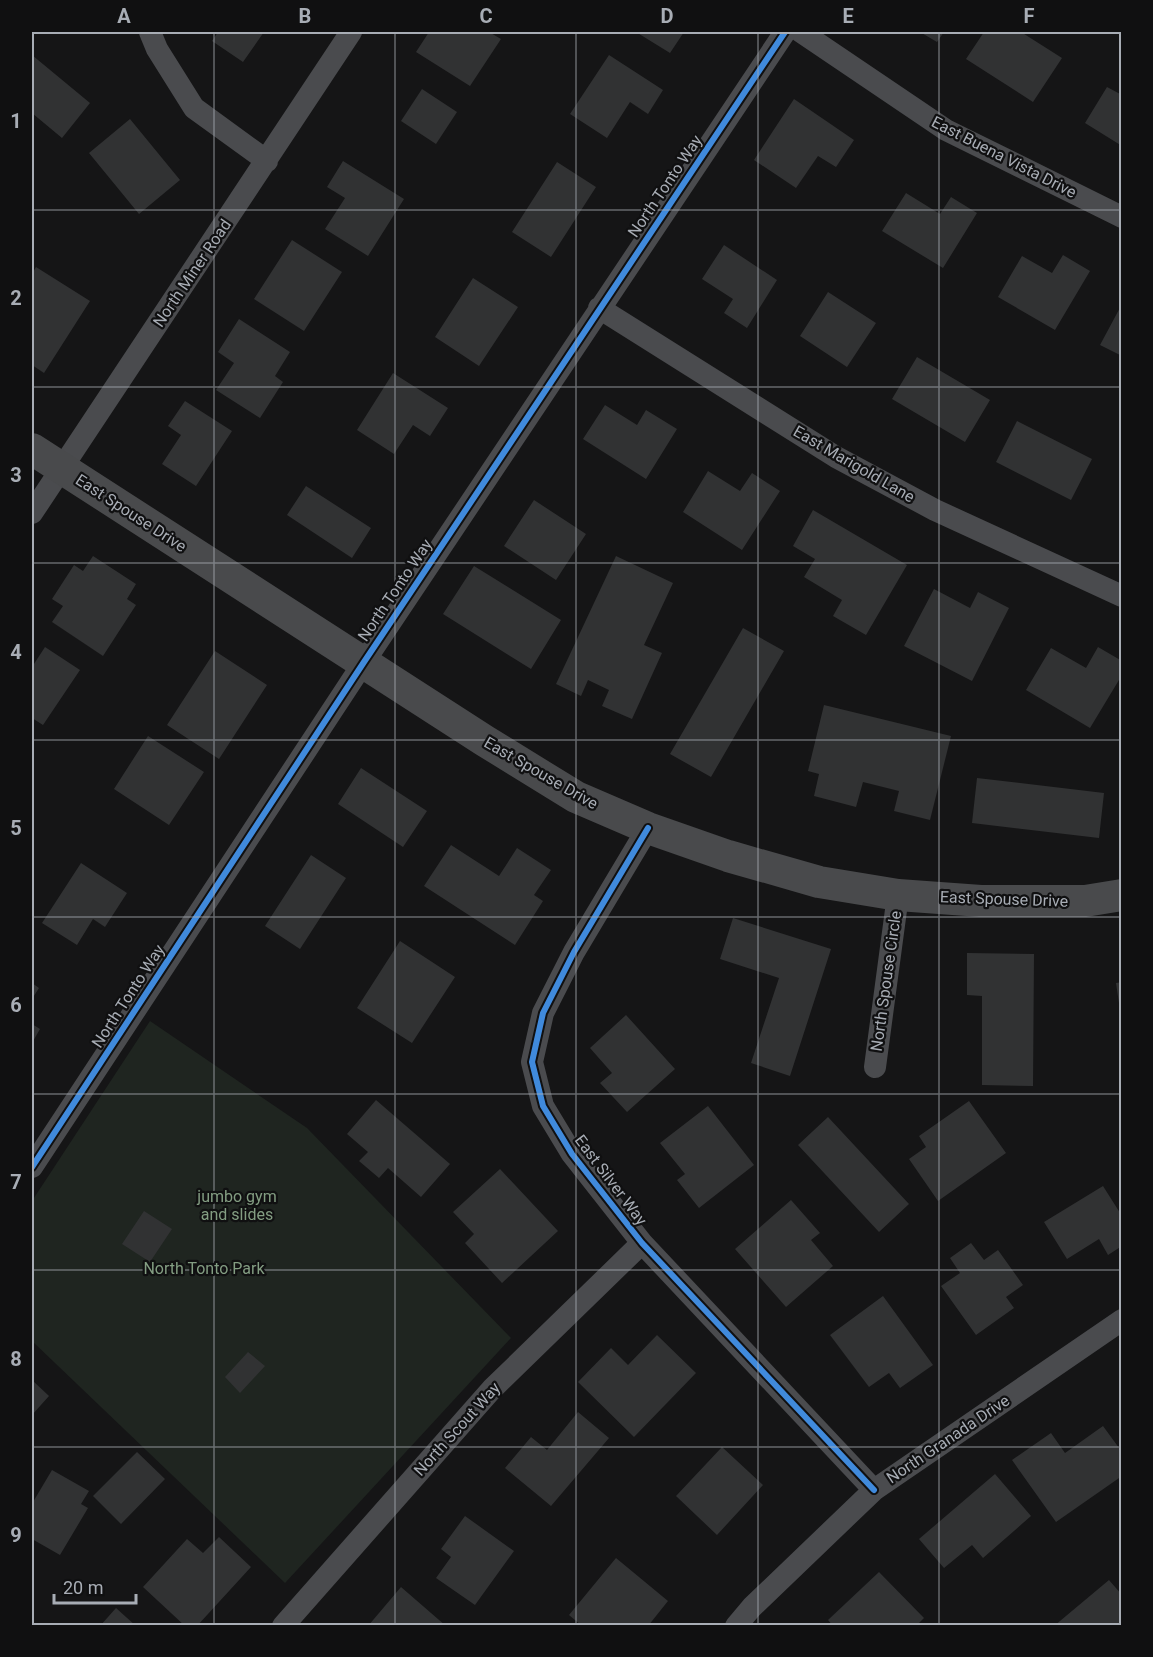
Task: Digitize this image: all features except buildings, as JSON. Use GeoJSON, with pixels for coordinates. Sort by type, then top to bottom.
{"type":"FeatureCollection","features":[{"type":"Feature","properties":{"kind":"main road","name":"East Spouse Drive"},"geometry":{"type":"LineString","coordinates":[[32,449],[485,741],[576,796],[648,828],[728,856],[819,882],[898,895],[981,901],[1085,901],[1122,895]]}},
{"type":"Feature","properties":{"kind":"street"},"geometry":{"type":"LineString","coordinates":[[150,32],[157,49],[194,108],[267,161]]}},
{"type":"Feature","properties":{"kind":"street","name":"North Miner Road"},"geometry":{"type":"LineString","coordinates":[[32,513],[351,32]]}},
{"type":"Feature","properties":{"kind":"street","name":"North Tonto Way"},"geometry":{"type":"LineString","coordinates":[[32,1167],[364,662],[785,32]]}},
{"type":"Feature","properties":{"kind":"street","name":"East Buena Vista Drive"},"geometry":{"type":"LineString","coordinates":[[801,32],[946,130],[1122,217]]}},
{"type":"Feature","properties":{"kind":"street","name":"East Marigold Lane"},"geometry":{"type":"LineString","coordinates":[[600,308],[836,457],[935,510],[1122,596]]}},
{"type":"Feature","properties":{"kind":"street","name":"East Silver Way"},"geometry":{"type":"LineString","coordinates":[[648,828],[574,952],[543,1013],[532,1062],[543,1106],[572,1154],[642,1243],[874,1490]]}},
{"type":"Feature","properties":{"kind":"street","name":"North Spouse Circle"},"geometry":{"type":"LineString","coordinates":[[875,1067],[898,895]]}},
{"type":"Feature","properties":{"kind":"street","name":"North Scout Way"},"geometry":{"type":"LineString","coordinates":[[283,1626],[492,1389],[642,1243]]}},
{"type":"Feature","properties":{"kind":"street","name":"North Granada Drive"},"geometry":{"type":"LineString","coordinates":[[736,1626],[752,1607],[874,1490],[1122,1320]]}},
{"type":"Feature","properties":{"kind":"green space","name":"North Tonto Park"},"geometry":{"type":"Polygon","coordinates":[[[150,1021],[307,1128],[511,1338],[285,1583],[32,1341],[32,1201],[150,1021]]]}},
{"type":"Feature","properties":{"kind":"cycle path"},"geometry":{"type":"LineString","coordinates":[[32,1167],[364,662],[785,32]]}},
{"type":"Feature","properties":{"kind":"cycle path"},"geometry":{"type":"LineString","coordinates":[[648,828],[574,952],[543,1013],[532,1062],[543,1106],[572,1154],[642,1243],[874,1490]]}},
{"type":"Feature","properties":{"kind":"park label","name":"jumbo gym and slides"},"geometry":{"type":"Point","coordinates":[237,1205]}}]}
